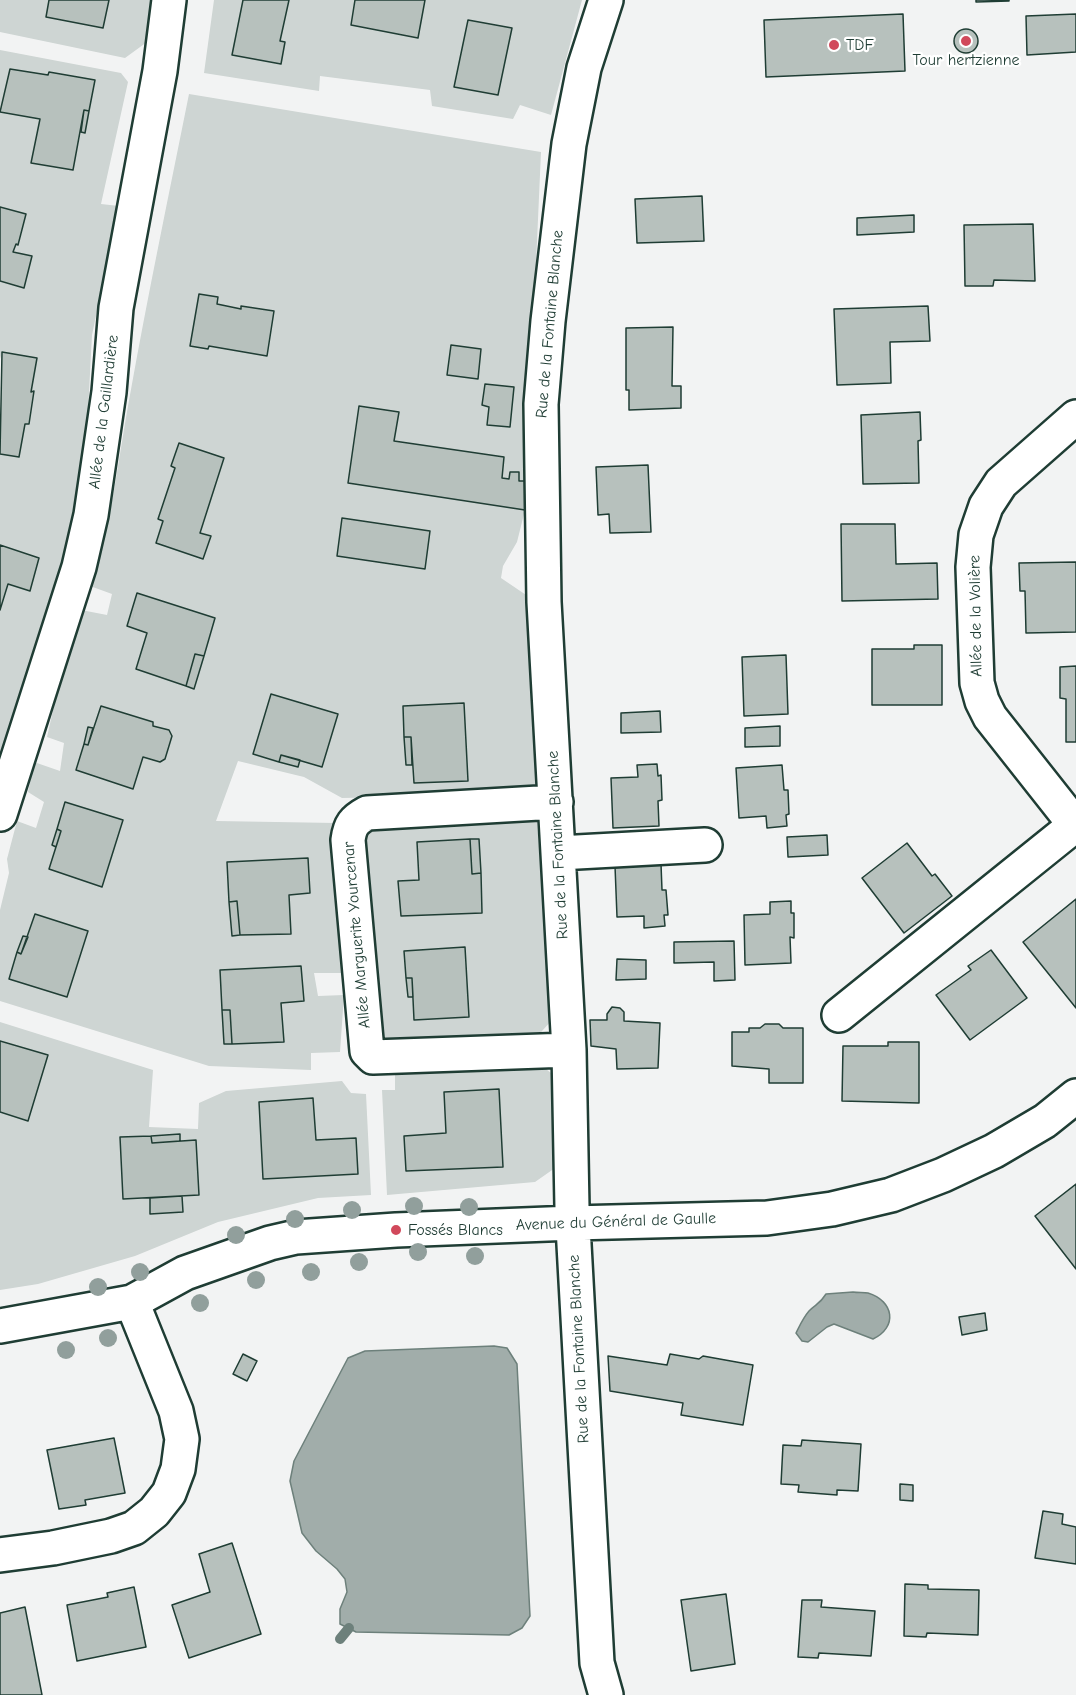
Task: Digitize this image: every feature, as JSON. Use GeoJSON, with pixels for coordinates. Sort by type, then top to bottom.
{"type":"FeatureCollection","features":[{"type":"Feature","properties":{"kind":"street","name":"Allée de la Gaillardière"},"geometry":{"type":"LineString","coordinates":[[0,814],[79,567],[92,515],[109,392],[116,308],[160,71],[169,0]]}},
{"type":"Feature","properties":{"kind":"street","name":"Rue de la Fontaine Blanche"},"geometry":{"type":"LineString","coordinates":[[606,0],[584,68],[569,144],[548,321],[541,404],[544,602],[569,1050],[573,1223],[597,1663],[606,1695]]}},
{"type":"Feature","properties":{"kind":"street","name":"Allée de la Volière"},"geometry":{"type":"LineString","coordinates":[[839,1015],[1075,825],[990,717],[982,701],[977,682],[973,567],[976,535],[986,506],[1001,483],[1076,417]]}},
{"type":"Feature","properties":{"kind":"street","name":"Allée Marguerite Yourcenar"},"geometry":{"type":"LineString","coordinates":[[556,802],[367,813],[356,819],[350,827],[348,840],[367,1051],[373,1056],[569,1050]]}},
{"type":"Feature","properties":{"kind":"street"},"geometry":{"type":"LineString","coordinates":[[559,853],[705,845]]}},
{"type":"Feature","properties":{"kind":"street","name":"Avenue du Général de Gaulle"},"geometry":{"type":"LineString","coordinates":[[0,1326],[132,1302],[185,1273],[270,1243],[296,1237],[396,1230],[767,1218],[832,1209],[891,1195],[943,1175],[994,1151],[1045,1120],[1076,1096]]}},
{"type":"Feature","properties":{"kind":"street"},"geometry":{"type":"LineString","coordinates":[[0,1555],[53,1548],[111,1536],[134,1528],[154,1512],[169,1493],[178,1468],[182,1438],[176,1411],[132,1302]]}},
{"type":"Feature","properties":{"kind":"shaded area"},"geometry":{"type":"Polygon","coordinates":[[[0,0],[154,0],[147,42],[125,58],[0,32],[0,0]]]}},
{"type":"Feature","properties":{"kind":"shaded area"},"geometry":{"type":"Polygon","coordinates":[[[214,0],[243,0],[232,55],[280,64],[285,42],[280,41],[289,0],[582,0],[551,115],[520,105],[513,119],[432,106],[430,90],[320,76],[319,91],[204,73],[214,0]],[[468,20],[455,87],[498,95],[512,28],[468,20]]]}},
{"type":"Feature","properties":{"kind":"shaded area"},"geometry":{"type":"Polygon","coordinates":[[[0,50],[121,73],[128,82],[101,204],[119,206],[92,335],[85,470],[72,544],[0,778],[0,610],[8,584],[30,591],[39,558],[0,545],[0,454],[19,457],[25,424],[29,423],[34,392],[31,392],[37,358],[2,352],[0,359],[0,281],[24,287],[31,256],[13,252],[16,244],[19,244],[26,214],[0,207],[0,50]],[[10,69],[1,112],[40,119],[32,163],[73,170],[81,132],[85,133],[95,80],[49,72],[48,75],[10,69]]]}},
{"type":"Feature","properties":{"kind":"shaded area"},"geometry":{"type":"Polygon","coordinates":[[[189,94],[541,152],[525,510],[517,542],[503,566],[501,578],[532,599],[539,784],[441,796],[342,798],[304,777],[238,761],[216,821],[336,823],[342,973],[314,973],[318,996],[344,995],[340,1052],[311,1053],[311,1070],[209,1066],[0,1001],[0,910],[9,873],[7,859],[17,821],[36,828],[44,802],[28,792],[34,762],[60,771],[64,743],[47,737],[76,609],[107,615],[112,594],[90,586],[109,516],[144,319],[189,94]]]}},
{"type":"Feature","properties":{"kind":"shaded area"},"geometry":{"type":"Polygon","coordinates":[[[537,821],[552,1020],[532,1042],[389,1045],[376,1034],[361,844],[375,825],[410,822],[537,821]],[[479,839],[417,842],[419,880],[399,881],[401,916],[482,913],[479,839]],[[465,947],[404,951],[408,997],[413,997],[415,1020],[468,1017],[465,947]]]}},
{"type":"Feature","properties":{"kind":"shaded area"},"geometry":{"type":"Polygon","coordinates":[[[0,1022],[153,1070],[149,1127],[198,1129],[199,1103],[226,1091],[342,1081],[351,1093],[366,1094],[371,1195],[318,1198],[218,1222],[135,1256],[38,1284],[0,1290],[0,1112],[28,1121],[48,1055],[0,1041],[0,1022]],[[313,1098],[259,1102],[263,1179],[358,1174],[316,1140],[313,1098]],[[179,1134],[120,1137],[123,1199],[180,1141],[179,1134]]]}},
{"type":"Feature","properties":{"kind":"shaded area"},"geometry":{"type":"Polygon","coordinates":[[[537,1062],[551,1073],[555,1168],[535,1182],[387,1195],[382,1090],[395,1090],[395,1072],[537,1062]],[[499,1089],[444,1092],[446,1133],[405,1136],[406,1171],[503,1167],[499,1089]]]}},
{"type":"Feature","properties":{"kind":"shaded area"},"geometry":{"type":"Polygon","coordinates":[[[868,1293],[877,1297],[888,1308],[889,1321],[881,1334],[873,1339],[834,1324],[808,1342],[802,1341],[796,1333],[800,1324],[826,1294],[868,1293]]]}},
{"type":"Feature","properties":{"kind":"shaded area"},"geometry":{"type":"Polygon","coordinates":[[[494,1346],[507,1348],[517,1364],[530,1616],[522,1628],[509,1635],[356,1632],[340,1624],[340,1609],[347,1592],[345,1579],[316,1551],[302,1533],[290,1481],[294,1461],[348,1358],[365,1351],[494,1346]]]}},
{"type":"Feature","properties":{"kind":"building"},"geometry":{"type":"Polygon","coordinates":[[[49,0],[109,0],[103,28],[46,17],[49,0]]]}},
{"type":"Feature","properties":{"kind":"building"},"geometry":{"type":"Polygon","coordinates":[[[243,0],[289,0],[280,41],[285,42],[281,64],[232,55],[243,0]]]}},
{"type":"Feature","properties":{"kind":"building"},"geometry":{"type":"Polygon","coordinates":[[[355,0],[425,0],[418,38],[351,25],[355,0]]]}},
{"type":"Feature","properties":{"kind":"building"},"geometry":{"type":"Polygon","coordinates":[[[976,0],[1009,0],[1009,1],[976,2],[976,0]]]}},
{"type":"Feature","properties":{"kind":"building","name":"TDF"},"geometry":{"type":"Polygon","coordinates":[[[903,14],[905,71],[766,77],[764,20],[903,14]]]}},
{"type":"Feature","properties":{"kind":"building"},"geometry":{"type":"Polygon","coordinates":[[[1076,14],[1076,52],[1027,55],[1026,16],[1076,14]]]}},
{"type":"Feature","properties":{"kind":"building"},"geometry":{"type":"Polygon","coordinates":[[[468,20],[512,28],[498,95],[454,87],[468,20]]]}},
{"type":"Feature","properties":{"kind":"building","name":"Tour hertzienne"},"geometry":{"type":"Polygon","coordinates":[[[966,29],[971,30],[977,36],[977,46],[971,52],[966,53],[961,52],[955,46],[954,41],[955,36],[961,30],[966,29]]]}},
{"type":"Feature","properties":{"kind":"building"},"geometry":{"type":"Polygon","coordinates":[[[10,69],[48,75],[49,72],[95,80],[89,111],[84,110],[73,170],[31,163],[40,119],[0,112],[10,69]]]}},
{"type":"Feature","properties":{"kind":"building"},"geometry":{"type":"Polygon","coordinates":[[[84,110],[89,111],[85,133],[81,132],[84,110]]]}},
{"type":"Feature","properties":{"kind":"building"},"geometry":{"type":"Polygon","coordinates":[[[702,196],[704,241],[637,243],[635,199],[702,196]]]}},
{"type":"Feature","properties":{"kind":"building"},"geometry":{"type":"Polygon","coordinates":[[[0,207],[26,214],[18,245],[16,244],[13,252],[32,256],[24,288],[0,281],[0,207]]]}},
{"type":"Feature","properties":{"kind":"building"},"geometry":{"type":"Polygon","coordinates":[[[914,215],[914,232],[857,235],[857,218],[914,215]]]}},
{"type":"Feature","properties":{"kind":"building"},"geometry":{"type":"Polygon","coordinates":[[[1033,224],[1035,281],[994,280],[993,286],[965,286],[964,225],[1033,224]]]}},
{"type":"Feature","properties":{"kind":"building"},"geometry":{"type":"Polygon","coordinates":[[[199,294],[218,297],[217,304],[241,309],[241,306],[274,311],[267,356],[209,346],[208,349],[190,346],[199,294]]]}},
{"type":"Feature","properties":{"kind":"building"},"geometry":{"type":"Polygon","coordinates":[[[928,306],[930,341],[890,342],[891,383],[837,385],[834,309],[928,306]]]}},
{"type":"Feature","properties":{"kind":"building"},"geometry":{"type":"Polygon","coordinates":[[[673,327],[672,386],[681,386],[681,408],[629,410],[629,390],[626,390],[626,328],[673,327]]]}},
{"type":"Feature","properties":{"kind":"building"},"geometry":{"type":"Polygon","coordinates":[[[451,345],[481,349],[478,379],[447,375],[451,345]]]}},
{"type":"Feature","properties":{"kind":"building"},"geometry":{"type":"Polygon","coordinates":[[[2,352],[37,358],[31,392],[34,391],[29,424],[25,424],[19,457],[0,454],[2,352]]]}},
{"type":"Feature","properties":{"kind":"building"},"geometry":{"type":"Polygon","coordinates":[[[485,384],[514,387],[510,427],[487,425],[489,407],[482,405],[485,384]]]}},
{"type":"Feature","properties":{"kind":"building"},"geometry":{"type":"Polygon","coordinates":[[[359,406],[399,412],[394,441],[504,457],[502,478],[509,479],[510,472],[519,472],[519,481],[526,481],[525,510],[348,483],[359,406]]]}},
{"type":"Feature","properties":{"kind":"building"},"geometry":{"type":"Polygon","coordinates":[[[920,412],[919,483],[863,484],[861,415],[920,412]]]}},
{"type":"Feature","properties":{"kind":"building"},"geometry":{"type":"Polygon","coordinates":[[[179,443],[224,458],[200,533],[211,536],[203,559],[156,543],[163,521],[158,519],[175,468],[171,466],[179,443]]]}},
{"type":"Feature","properties":{"kind":"building"},"geometry":{"type":"Polygon","coordinates":[[[648,465],[651,532],[610,533],[609,514],[598,515],[596,467],[648,465]]]}},
{"type":"Feature","properties":{"kind":"building"},"geometry":{"type":"Polygon","coordinates":[[[342,518],[430,531],[425,569],[337,556],[342,518]]]}},
{"type":"Feature","properties":{"kind":"building"},"geometry":{"type":"Polygon","coordinates":[[[841,524],[895,524],[896,564],[937,563],[938,599],[842,601],[841,524]]]}},
{"type":"Feature","properties":{"kind":"building"},"geometry":{"type":"Polygon","coordinates":[[[0,545],[39,558],[30,591],[8,584],[0,610],[0,545]]]}},
{"type":"Feature","properties":{"kind":"building"},"geometry":{"type":"Polygon","coordinates":[[[1076,562],[1076,632],[1026,633],[1025,591],[1020,591],[1019,563],[1076,562]]]}},
{"type":"Feature","properties":{"kind":"building"},"geometry":{"type":"Polygon","coordinates":[[[137,593],[215,618],[204,656],[195,654],[186,686],[136,669],[147,633],[127,626],[137,593]]]}},
{"type":"Feature","properties":{"kind":"building"},"geometry":{"type":"Polygon","coordinates":[[[914,645],[942,645],[942,705],[872,705],[872,649],[914,649],[914,645]]]}},
{"type":"Feature","properties":{"kind":"building"},"geometry":{"type":"Polygon","coordinates":[[[195,654],[204,656],[194,689],[186,686],[195,654]]]}},
{"type":"Feature","properties":{"kind":"building"},"geometry":{"type":"Polygon","coordinates":[[[786,655],[788,714],[744,716],[742,657],[786,655]]]}},
{"type":"Feature","properties":{"kind":"building"},"geometry":{"type":"Polygon","coordinates":[[[1076,666],[1076,742],[1066,742],[1066,699],[1060,698],[1060,667],[1076,666]]]}},
{"type":"Feature","properties":{"kind":"building"},"geometry":{"type":"Polygon","coordinates":[[[271,694],[338,714],[322,767],[281,755],[279,762],[253,754],[271,694]]]}},
{"type":"Feature","properties":{"kind":"building"},"geometry":{"type":"Polygon","coordinates":[[[464,703],[468,781],[414,783],[411,737],[404,737],[403,706],[464,703]]]}},
{"type":"Feature","properties":{"kind":"building"},"geometry":{"type":"Polygon","coordinates":[[[101,706],[153,722],[153,726],[169,730],[172,736],[165,759],[160,762],[143,757],[133,789],[76,770],[84,744],[88,745],[101,706]]]}},
{"type":"Feature","properties":{"kind":"building"},"geometry":{"type":"Polygon","coordinates":[[[660,711],[661,732],[621,733],[621,713],[660,711]]]}},
{"type":"Feature","properties":{"kind":"building"},"geometry":{"type":"Polygon","coordinates":[[[780,726],[780,746],[745,747],[745,728],[780,726]]]}},
{"type":"Feature","properties":{"kind":"building"},"geometry":{"type":"Polygon","coordinates":[[[88,727],[93,728],[88,745],[84,744],[88,727]]]}},
{"type":"Feature","properties":{"kind":"building"},"geometry":{"type":"Polygon","coordinates":[[[404,737],[411,737],[412,765],[406,765],[404,737]]]}},
{"type":"Feature","properties":{"kind":"building"},"geometry":{"type":"Polygon","coordinates":[[[281,755],[300,760],[298,767],[279,762],[281,755]]]}},
{"type":"Feature","properties":{"kind":"building"},"geometry":{"type":"Polygon","coordinates":[[[657,764],[658,776],[661,775],[662,800],[658,801],[659,826],[613,828],[611,778],[638,777],[637,765],[657,764]]]}},
{"type":"Feature","properties":{"kind":"building"},"geometry":{"type":"Polygon","coordinates":[[[782,765],[784,790],[788,790],[787,826],[767,828],[766,816],[739,818],[736,768],[782,765]]]}},
{"type":"Feature","properties":{"kind":"building"},"geometry":{"type":"Polygon","coordinates":[[[65,802],[123,820],[102,887],[49,869],[61,831],[57,829],[65,802]]]}},
{"type":"Feature","properties":{"kind":"building"},"geometry":{"type":"Polygon","coordinates":[[[57,829],[61,831],[56,847],[52,845],[57,829]]]}},
{"type":"Feature","properties":{"kind":"building"},"geometry":{"type":"Polygon","coordinates":[[[827,835],[828,855],[788,857],[787,837],[827,835]]]}},
{"type":"Feature","properties":{"kind":"building"},"geometry":{"type":"Polygon","coordinates":[[[470,839],[472,874],[481,873],[482,913],[401,916],[398,881],[419,880],[417,842],[470,839]]]}},
{"type":"Feature","properties":{"kind":"building"},"geometry":{"type":"Polygon","coordinates":[[[470,839],[479,839],[481,873],[472,874],[470,839]]]}},
{"type":"Feature","properties":{"kind":"building"},"geometry":{"type":"Polygon","coordinates":[[[907,843],[932,876],[935,874],[952,896],[904,933],[862,878],[907,843]]]}},
{"type":"Feature","properties":{"kind":"building"},"geometry":{"type":"Polygon","coordinates":[[[308,858],[310,893],[289,895],[291,934],[240,935],[237,901],[229,902],[227,862],[308,858]]]}},
{"type":"Feature","properties":{"kind":"building"},"geometry":{"type":"Polygon","coordinates":[[[661,864],[662,890],[666,890],[668,915],[664,915],[665,926],[644,928],[644,916],[617,917],[615,866],[661,864]]]}},
{"type":"Feature","properties":{"kind":"building"},"geometry":{"type":"Polygon","coordinates":[[[1076,899],[1076,1008],[1023,942],[1076,899]]]}},
{"type":"Feature","properties":{"kind":"building"},"geometry":{"type":"Polygon","coordinates":[[[237,901],[240,935],[232,936],[229,902],[237,901]]]}},
{"type":"Feature","properties":{"kind":"building"},"geometry":{"type":"Polygon","coordinates":[[[791,901],[791,913],[794,913],[794,938],[790,937],[791,963],[745,965],[744,915],[770,914],[770,902],[791,901]]]}},
{"type":"Feature","properties":{"kind":"building"},"geometry":{"type":"Polygon","coordinates":[[[35,914],[88,931],[67,997],[9,979],[17,952],[21,954],[35,914]]]}},
{"type":"Feature","properties":{"kind":"building"},"geometry":{"type":"Polygon","coordinates":[[[23,936],[28,937],[21,954],[17,952],[23,936]]]}},
{"type":"Feature","properties":{"kind":"building"},"geometry":{"type":"Polygon","coordinates":[[[734,941],[735,980],[714,981],[714,962],[674,963],[674,942],[734,941]]]}},
{"type":"Feature","properties":{"kind":"building"},"geometry":{"type":"Polygon","coordinates":[[[465,947],[469,1017],[414,1020],[412,978],[406,978],[404,951],[465,947]]]}},
{"type":"Feature","properties":{"kind":"building"},"geometry":{"type":"Polygon","coordinates":[[[991,950],[1027,998],[970,1040],[936,995],[971,970],[968,966],[991,950]]]}},
{"type":"Feature","properties":{"kind":"building"},"geometry":{"type":"Polygon","coordinates":[[[617,959],[646,960],[646,979],[616,980],[617,959]]]}},
{"type":"Feature","properties":{"kind":"building"},"geometry":{"type":"Polygon","coordinates":[[[301,966],[304,1001],[281,1003],[284,1042],[232,1044],[230,1010],[222,1010],[220,970],[301,966]]]}},
{"type":"Feature","properties":{"kind":"building"},"geometry":{"type":"Polygon","coordinates":[[[406,978],[412,978],[413,997],[408,997],[406,978]]]}},
{"type":"Feature","properties":{"kind":"building"},"geometry":{"type":"Polygon","coordinates":[[[612,1007],[620,1008],[624,1012],[624,1021],[660,1023],[658,1068],[617,1069],[616,1049],[591,1046],[590,1020],[607,1020],[607,1014],[612,1007]]]}},
{"type":"Feature","properties":{"kind":"building"},"geometry":{"type":"Polygon","coordinates":[[[222,1010],[230,1010],[232,1044],[224,1044],[222,1010]]]}},
{"type":"Feature","properties":{"kind":"building"},"geometry":{"type":"Polygon","coordinates":[[[765,1024],[779,1024],[783,1028],[803,1028],[803,1083],[769,1083],[769,1069],[732,1066],[732,1032],[749,1032],[749,1028],[760,1028],[765,1024]]]}},
{"type":"Feature","properties":{"kind":"building"},"geometry":{"type":"Polygon","coordinates":[[[0,1041],[48,1055],[28,1121],[0,1112],[0,1041]]]}},
{"type":"Feature","properties":{"kind":"building"},"geometry":{"type":"Polygon","coordinates":[[[888,1042],[919,1042],[919,1103],[842,1101],[843,1046],[888,1046],[888,1042]]]}},
{"type":"Feature","properties":{"kind":"building"},"geometry":{"type":"Polygon","coordinates":[[[499,1089],[503,1167],[406,1171],[404,1136],[446,1133],[444,1092],[499,1089]]]}},
{"type":"Feature","properties":{"kind":"building"},"geometry":{"type":"Polygon","coordinates":[[[313,1098],[316,1140],[356,1138],[358,1174],[263,1179],[259,1102],[313,1098]]]}},
{"type":"Feature","properties":{"kind":"building"},"geometry":{"type":"Polygon","coordinates":[[[180,1134],[180,1141],[152,1143],[151,1136],[180,1134]]]}},
{"type":"Feature","properties":{"kind":"building"},"geometry":{"type":"Polygon","coordinates":[[[151,1136],[152,1143],[196,1140],[199,1195],[123,1199],[120,1137],[151,1136]]]}},
{"type":"Feature","properties":{"kind":"building"},"geometry":{"type":"Polygon","coordinates":[[[1076,1184],[1076,1269],[1035,1216],[1076,1184]]]}},
{"type":"Feature","properties":{"kind":"building"},"geometry":{"type":"Polygon","coordinates":[[[182,1196],[183,1212],[150,1214],[150,1198],[182,1196]]]}},
{"type":"Feature","properties":{"kind":"building"},"geometry":{"type":"Polygon","coordinates":[[[985,1313],[987,1330],[962,1335],[959,1317],[985,1313]]]}},
{"type":"Feature","properties":{"kind":"building"},"geometry":{"type":"Polygon","coordinates":[[[243,1354],[257,1361],[247,1381],[233,1374],[243,1354]]]}},
{"type":"Feature","properties":{"kind":"building"},"geometry":{"type":"Polygon","coordinates":[[[670,1354],[699,1359],[703,1356],[753,1365],[743,1425],[681,1415],[683,1403],[610,1391],[608,1356],[667,1365],[670,1354]]]}},
{"type":"Feature","properties":{"kind":"building"},"geometry":{"type":"Polygon","coordinates":[[[114,1438],[125,1493],[85,1500],[86,1505],[59,1509],[47,1450],[114,1438]]]}},
{"type":"Feature","properties":{"kind":"building"},"geometry":{"type":"Polygon","coordinates":[[[802,1440],[861,1444],[858,1491],[837,1490],[837,1495],[798,1492],[799,1485],[781,1484],[783,1445],[801,1446],[802,1440]]]}},
{"type":"Feature","properties":{"kind":"building"},"geometry":{"type":"Polygon","coordinates":[[[900,1484],[913,1485],[913,1501],[900,1500],[900,1484]]]}},
{"type":"Feature","properties":{"kind":"building"},"geometry":{"type":"Polygon","coordinates":[[[1043,1511],[1063,1514],[1062,1524],[1076,1527],[1076,1564],[1035,1558],[1043,1511]]]}},
{"type":"Feature","properties":{"kind":"building"},"geometry":{"type":"Polygon","coordinates":[[[232,1543],[261,1634],[189,1658],[172,1605],[210,1592],[199,1554],[232,1543]]]}},
{"type":"Feature","properties":{"kind":"building"},"geometry":{"type":"Polygon","coordinates":[[[905,1584],[928,1585],[928,1589],[979,1590],[978,1635],[927,1633],[926,1637],[904,1636],[905,1584]]]}},
{"type":"Feature","properties":{"kind":"building"},"geometry":{"type":"Polygon","coordinates":[[[134,1587],[146,1647],[77,1661],[67,1605],[108,1597],[107,1593],[134,1587]]]}},
{"type":"Feature","properties":{"kind":"building"},"geometry":{"type":"Polygon","coordinates":[[[726,1594],[735,1664],[691,1671],[681,1600],[726,1594]]]}},
{"type":"Feature","properties":{"kind":"building"},"geometry":{"type":"Polygon","coordinates":[[[802,1600],[822,1600],[821,1607],[875,1611],[871,1656],[819,1653],[818,1658],[798,1657],[802,1600]]]}},
{"type":"Feature","properties":{"kind":"building"},"geometry":{"type":"Polygon","coordinates":[[[25,1607],[42,1695],[0,1695],[0,1613],[25,1607]]]}},
{"type":"Feature","properties":{"kind":"waterway"},"geometry":{"type":"LineString","coordinates":[[340,1639],[349,1628]]}},
{"type":"Feature","properties":{"kind":"place","name":"Tour hertzienne"},"geometry":{"type":"Point","coordinates":[966,41]}},
{"type":"Feature","properties":{"kind":"place","name":"TDF"},"geometry":{"type":"Point","coordinates":[834,45]}},
{"type":"Feature","properties":{"kind":"place","name":"Fossés Blancs"},"geometry":{"type":"Point","coordinates":[396,1230]}}]}
